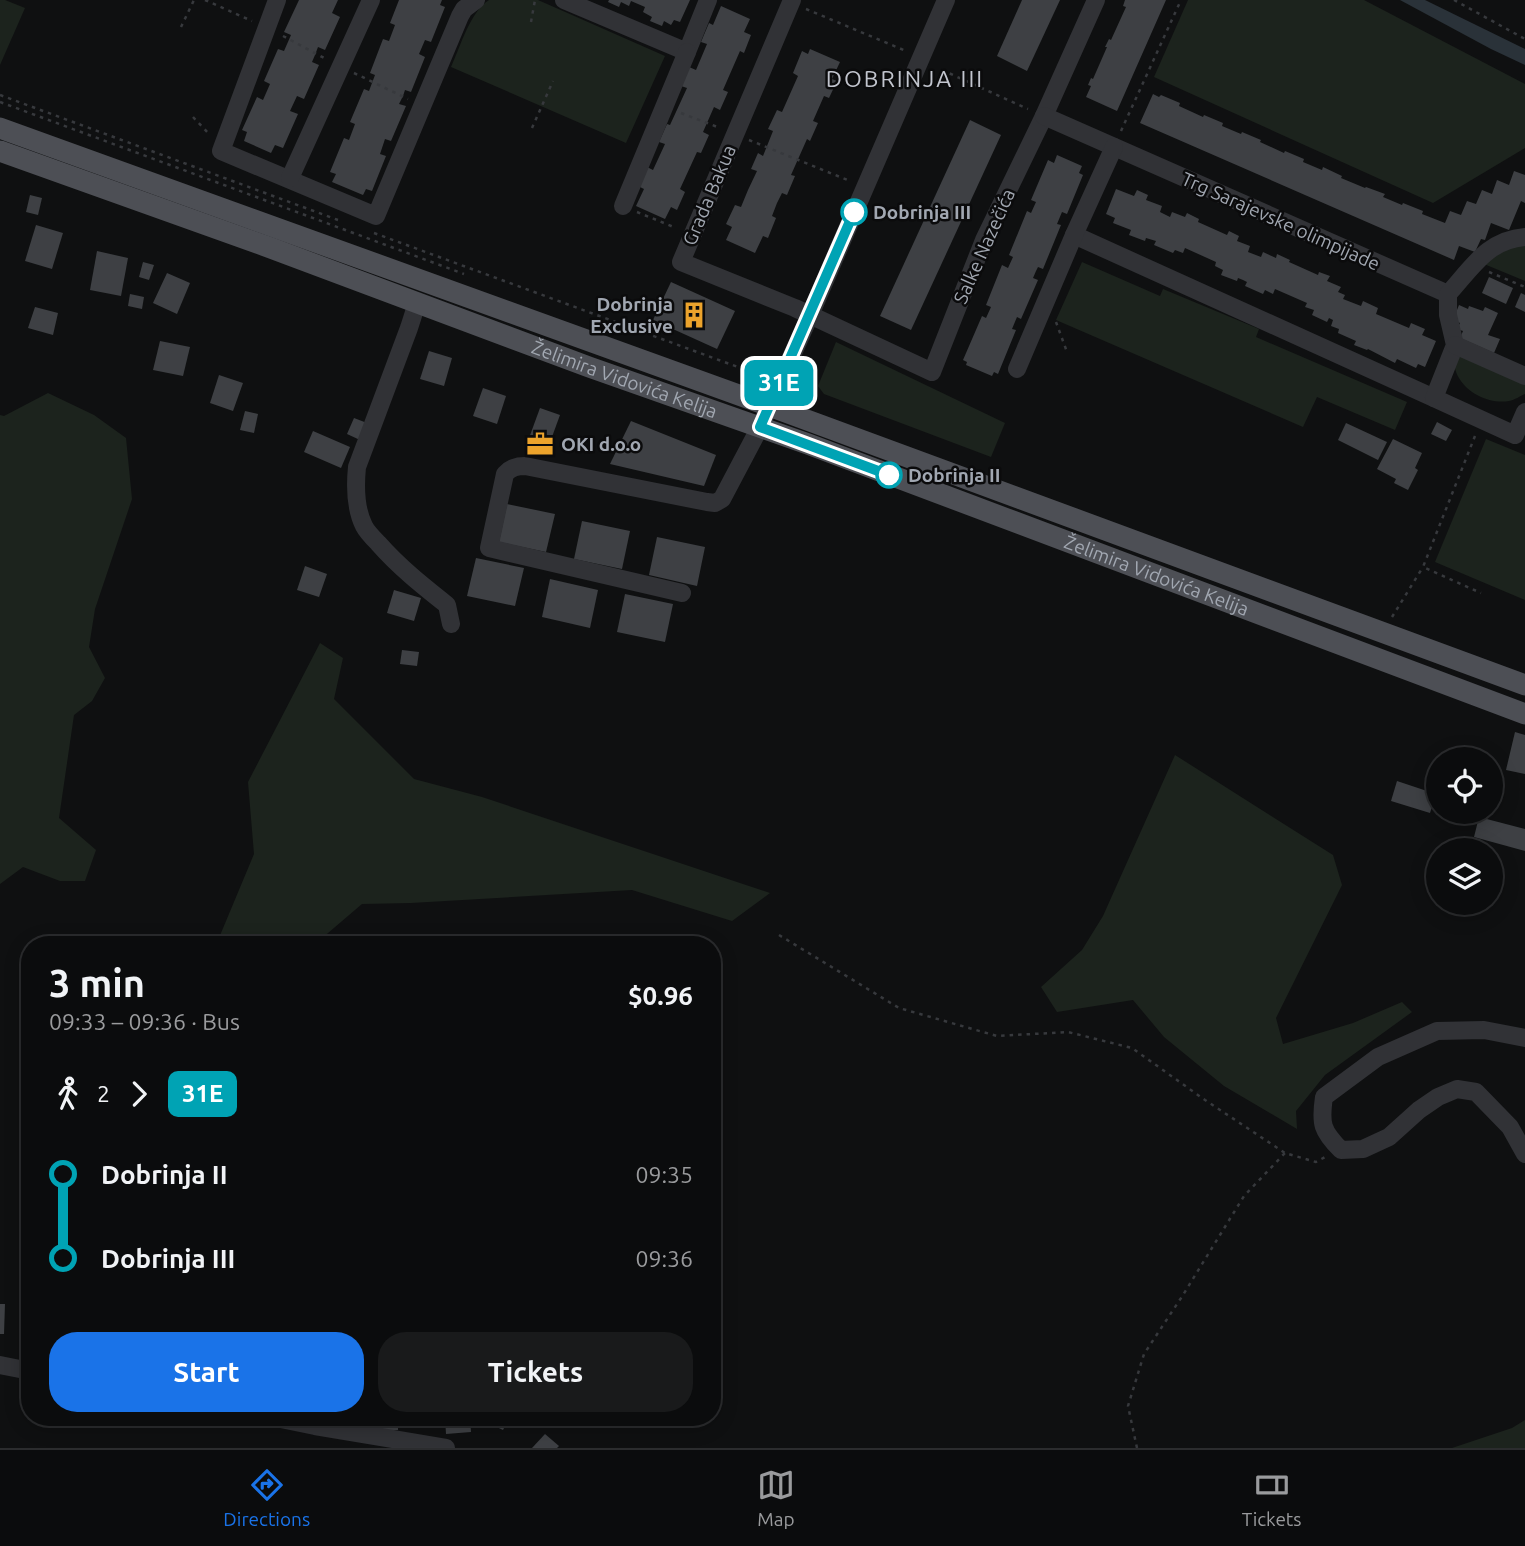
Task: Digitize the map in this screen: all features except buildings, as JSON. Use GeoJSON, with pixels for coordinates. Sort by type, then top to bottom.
{"type":"FeatureCollection","features":[{"type":"Feature","properties":{"kind":"main road","name":"Želimira Vidovića Kelija"},"geometry":{"type":"LineString","coordinates":[[0,128],[769,406],[1525,685]]}},
{"type":"Feature","properties":{"kind":"main road","name":"Želimira Vidovića Kelija"},"geometry":{"type":"LineString","coordinates":[[0,151],[760,427],[1525,714]]}},
{"type":"Feature","properties":{"kind":"street"},"geometry":{"type":"LineString","coordinates":[[277,0],[221,151],[376,216],[460,16],[464,9],[476,0]]}},
{"type":"Feature","properties":{"kind":"street"},"geometry":{"type":"LineString","coordinates":[[290,178],[372,0]]}},
{"type":"Feature","properties":{"kind":"street"},"geometry":{"type":"LineString","coordinates":[[564,0],[687,52]]}},
{"type":"Feature","properties":{"kind":"street"},"geometry":{"type":"LineString","coordinates":[[623,206],[708,0]]}},
{"type":"Feature","properties":{"kind":"street"},"geometry":{"type":"LineString","coordinates":[[682,593],[489,548],[505,474],[517,466],[525,466],[707,502],[715,503],[722,499],[760,427],[947,0]]}},
{"type":"Feature","properties":{"kind":"street","name":"Salke Nazečića"},"geometry":{"type":"LineString","coordinates":[[810,315],[932,372],[984,240],[1096,0]]}},
{"type":"Feature","properties":{"kind":"street","name":"Grada Bakua"},"geometry":{"type":"LineString","coordinates":[[789,1],[681,262],[810,315]]}},
{"type":"Feature","properties":{"kind":"street","name":"Trg Sarajevske olimpijade"},"geometry":{"type":"LineString","coordinates":[[1044,116],[1448,294]]}},
{"type":"Feature","properties":{"kind":"street"},"geometry":{"type":"LineString","coordinates":[[1017,369],[1114,147]]}},
{"type":"Feature","properties":{"kind":"street"},"geometry":{"type":"LineString","coordinates":[[1074,235],[1520,437],[1525,412]]}},
{"type":"Feature","properties":{"kind":"street"},"geometry":{"type":"LineString","coordinates":[[1434,398],[1455,345],[1448,315],[1448,294],[1489,249],[1510,238],[1525,237]]}},
{"type":"Feature","properties":{"kind":"street"},"geometry":{"type":"LineString","coordinates":[[417,303],[357,467],[357,507],[365,527],[384,550],[410,576],[447,605],[451,624]]}},
{"type":"Feature","properties":{"kind":"street"},"geometry":{"type":"LineString","coordinates":[[1455,345],[1525,376]]}},
{"type":"Feature","properties":{"kind":"street"},"geometry":{"type":"LineString","coordinates":[[1525,1038],[1484,1030],[1437,1031],[1378,1057],[1324,1097],[1321,1117],[1328,1137],[1341,1150],[1363,1149],[1389,1137],[1438,1097],[1457,1089],[1476,1092],[1510,1127],[1525,1154]]}},
{"type":"Feature","properties":{"kind":"street"},"geometry":{"type":"LineString","coordinates":[[0,1365],[21,1369]]}},
{"type":"Feature","properties":{"kind":"street"},"geometry":{"type":"LineString","coordinates":[[332,1426],[446,1448]]}},
{"type":"Feature","properties":{"kind":"path"},"geometry":{"type":"LineString","coordinates":[[181,27],[194,0]]}},
{"type":"Feature","properties":{"kind":"path"},"geometry":{"type":"LineString","coordinates":[[205,0],[266,27],[423,106]]}},
{"type":"Feature","properties":{"kind":"path"},"geometry":{"type":"LineString","coordinates":[[531,22],[535,0]]}},
{"type":"Feature","properties":{"kind":"path"},"geometry":{"type":"LineString","coordinates":[[1114,147],[1181,0]]}},
{"type":"Feature","properties":{"kind":"path"},"geometry":{"type":"LineString","coordinates":[[1454,0],[1525,39]]}},
{"type":"Feature","properties":{"kind":"path"},"geometry":{"type":"LineString","coordinates":[[789,1],[909,53]]}},
{"type":"Feature","properties":{"kind":"path"},"geometry":{"type":"LineString","coordinates":[[942,70],[1044,116]]}},
{"type":"Feature","properties":{"kind":"path"},"geometry":{"type":"LineString","coordinates":[[532,128],[553,81]]}},
{"type":"Feature","properties":{"kind":"path"},"geometry":{"type":"LineString","coordinates":[[0,95],[338,220]]}},
{"type":"Feature","properties":{"kind":"path"},"geometry":{"type":"LineString","coordinates":[[0,102],[468,276]]}},
{"type":"Feature","properties":{"kind":"path"},"geometry":{"type":"LineString","coordinates":[[665,107],[850,181]]}},
{"type":"Feature","properties":{"kind":"path"},"geometry":{"type":"LineString","coordinates":[[193,117],[222,148]]}},
{"type":"Feature","properties":{"kind":"path"},"geometry":{"type":"LineString","coordinates":[[623,206],[692,235]]}},
{"type":"Feature","properties":{"kind":"path"},"geometry":{"type":"LineString","coordinates":[[364,230],[768,378]]}},
{"type":"Feature","properties":{"kind":"path"},"geometry":{"type":"LineString","coordinates":[[1473,266],[1525,287]]}},
{"type":"Feature","properties":{"kind":"path"},"geometry":{"type":"LineString","coordinates":[[1061,333],[1067,352]]}},
{"type":"Feature","properties":{"kind":"path"},"geometry":{"type":"LineString","coordinates":[[1392,617],[1423,567],[1482,419]]}},
{"type":"Feature","properties":{"kind":"path"},"geometry":{"type":"LineString","coordinates":[[1423,567],[1481,593]]}},
{"type":"Feature","properties":{"kind":"path"},"geometry":{"type":"LineString","coordinates":[[779,935],[899,1008],[997,1036],[1068,1032],[1132,1048],[1285,1153],[1316,1162],[1341,1150]]}},
{"type":"Feature","properties":{"kind":"path"},"geometry":{"type":"LineString","coordinates":[[1137,1448],[1128,1406],[1144,1354],[1244,1196],[1285,1153]]}},
{"type":"Feature","properties":{"kind":"shaded area"},"geometry":{"type":"Polygon","coordinates":[[[0,0],[25,8],[0,65],[0,0]]]}},
{"type":"Feature","properties":{"kind":"shaded area"},"geometry":{"type":"Polygon","coordinates":[[[489,0],[538,0],[665,56],[626,143],[451,67],[476,12],[489,0]]]}},
{"type":"Feature","properties":{"kind":"shaded area"},"geometry":{"type":"Polygon","coordinates":[[[1188,0],[1364,0],[1525,84],[1525,148],[1433,203],[1154,77],[1188,0]]]}},
{"type":"Feature","properties":{"kind":"shaded area"},"geometry":{"type":"Polygon","coordinates":[[[1400,0],[1425,0],[1525,49],[1525,65],[1491,49],[1400,0]]]}},
{"type":"Feature","properties":{"kind":"shaded area"},"geometry":{"type":"Polygon","coordinates":[[[1525,243],[1525,281],[1484,264],[1494,253],[1525,243]]]}},
{"type":"Feature","properties":{"kind":"shaded area"},"geometry":{"type":"Polygon","coordinates":[[[1082,262],[1160,296],[1163,289],[1259,329],[1256,337],[1407,402],[1395,430],[1317,397],[1303,427],[1056,320],[1082,262]]]}},
{"type":"Feature","properties":{"kind":"shaded area"},"geometry":{"type":"Polygon","coordinates":[[[836,342],[1005,423],[991,457],[824,394],[818,386],[836,342]]]}},
{"type":"Feature","properties":{"kind":"shaded area"},"geometry":{"type":"Polygon","coordinates":[[[1458,352],[1525,382],[1525,394],[1502,402],[1474,394],[1457,375],[1453,362],[1458,352]]]}},
{"type":"Feature","properties":{"kind":"shaded area"},"geometry":{"type":"Polygon","coordinates":[[[48,393],[94,415],[126,438],[132,499],[95,609],[89,647],[105,678],[92,701],[74,715],[59,818],[96,850],[85,881],[60,881],[23,867],[0,884],[0,415],[4,416],[48,393]]]}},
{"type":"Feature","properties":{"kind":"shaded area"},"geometry":{"type":"Polygon","coordinates":[[[1486,439],[1525,455],[1525,600],[1435,562],[1486,439]]]}},
{"type":"Feature","properties":{"kind":"shaded area"},"geometry":{"type":"Polygon","coordinates":[[[320,643],[343,658],[334,699],[414,779],[482,797],[770,893],[732,921],[632,890],[362,904],[325,936],[220,936],[254,854],[248,782],[320,643]]]}},
{"type":"Feature","properties":{"kind":"shaded area"},"geometry":{"type":"Polygon","coordinates":[[[1175,755],[1333,855],[1342,885],[1276,1018],[1283,1044],[1353,1023],[1402,1002],[1412,1012],[1325,1075],[1296,1111],[1297,1129],[1224,1086],[1164,1037],[1133,1000],[1057,1012],[1041,987],[1082,950],[1103,916],[1175,755]]]}},
{"type":"Feature","properties":{"kind":"shaded area"},"geometry":{"type":"Polygon","coordinates":[[[1525,1420],[1525,1448],[1452,1448],[1512,1428],[1525,1420]]]}},
{"type":"Feature","properties":{"kind":"bus line","name":"31E"},"geometry":{"type":"LineString","coordinates":[[854,212],[760,427],[889,475]]}},
{"type":"Feature","properties":{"kind":"place","name":"Dobrinja III"},"geometry":{"type":"Point","coordinates":[854,212]}},
{"type":"Feature","properties":{"kind":"place","name":"Dobrinja Exclusive"},"geometry":{"type":"Point","coordinates":[694,315]}},
{"type":"Feature","properties":{"kind":"place","name":"OKI d.o.o"},"geometry":{"type":"Point","coordinates":[540,444]}},
{"type":"Feature","properties":{"kind":"place","name":"Dobrinja II"},"geometry":{"type":"Point","coordinates":[889,475]}},
{"type":"Feature","properties":{"kind":"district","name":"DOBRINJA III"},"geometry":{"type":"Point","coordinates":[905,79]}}]}
